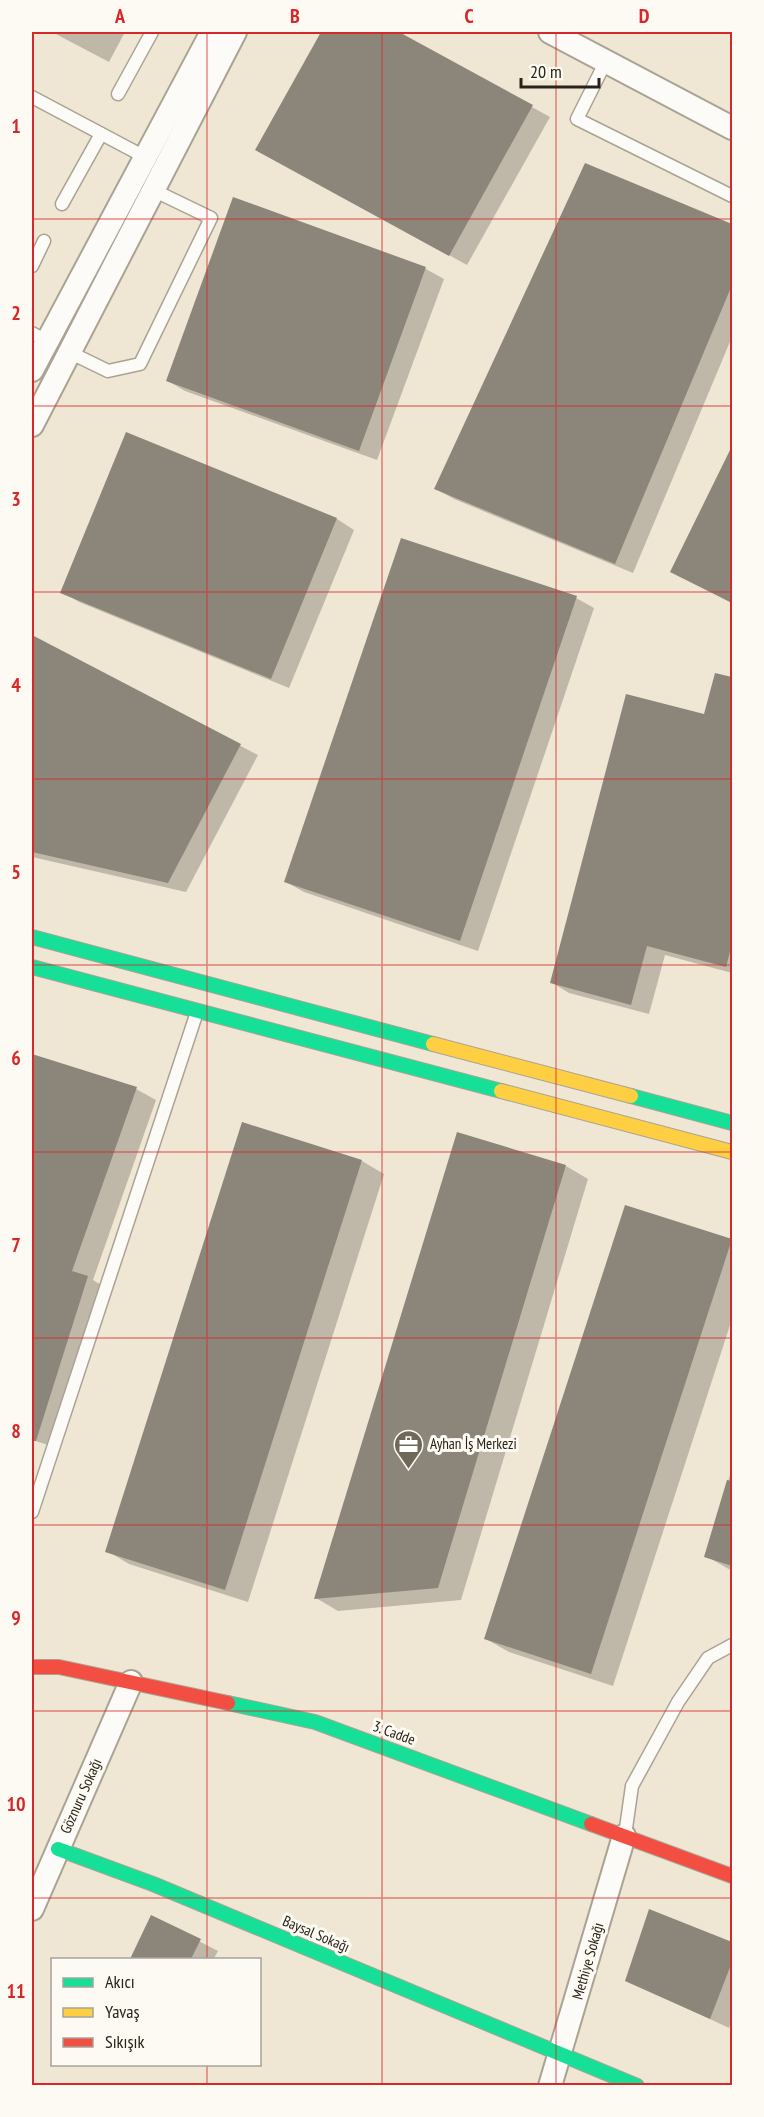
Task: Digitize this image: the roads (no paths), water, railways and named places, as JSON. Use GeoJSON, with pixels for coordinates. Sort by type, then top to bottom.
{"type":"FeatureCollection","features":[{"type":"Feature","properties":{"kind":"street"},"geometry":{"type":"LineString","coordinates":[[32,370],[39,337],[133,180],[212,32]]}},
{"type":"Feature","properties":{"kind":"street"},"geometry":{"type":"LineString","coordinates":[[32,425],[235,32]]}},
{"type":"Feature","properties":{"kind":"street"},"geometry":{"type":"LineString","coordinates":[[550,32],[732,128]]}},
{"type":"Feature","properties":{"kind":"street"},"geometry":{"type":"LineString","coordinates":[[145,157],[165,167]]}},
{"type":"Feature","properties":{"kind":"street"},"geometry":{"type":"LineString","coordinates":[[133,180],[153,190]]}},
{"type":"Feature","properties":{"kind":"street"},"geometry":{"type":"LineString","coordinates":[[39,337],[69,352]]}},
{"type":"Feature","properties":{"kind":"street"},"geometry":{"type":"LineString","coordinates":[[32,937],[202,997],[732,1152]]}},
{"type":"Feature","properties":{"kind":"street"},"geometry":{"type":"LineString","coordinates":[[32,967],[202,997],[510,1062],[732,1123]]}},
{"type":"Feature","properties":{"kind":"street","name":"3. Cadde"},"geometry":{"type":"LineString","coordinates":[[32,1667],[59,1667],[315,1722],[732,1876]]}},
{"type":"Feature","properties":{"kind":"street","name":"Göznuru Sokağı"},"geometry":{"type":"LineString","coordinates":[[32,1909],[131,1682]]}},
{"type":"Feature","properties":{"kind":"street","name":"Methiye Sokağı"},"geometry":{"type":"LineString","coordinates":[[550,2085],[624,1836]]}},
{"type":"Feature","properties":{"kind":"street","name":"Baysal Sokağı"},"geometry":{"type":"LineString","coordinates":[[58,1849],[153,1884],[637,2085]]}},
{"type":"Feature","properties":{"kind":"lane"},"geometry":{"type":"LineString","coordinates":[[118,94],[152,32]]}},
{"type":"Feature","properties":{"kind":"lane"},"geometry":{"type":"LineString","coordinates":[[606,61],[577,119],[732,196]]}},
{"type":"Feature","properties":{"kind":"lane"},"geometry":{"type":"LineString","coordinates":[[32,97],[145,157]]}},
{"type":"Feature","properties":{"kind":"lane"},"geometry":{"type":"LineString","coordinates":[[62,204],[101,134]]}},
{"type":"Feature","properties":{"kind":"lane"},"geometry":{"type":"LineString","coordinates":[[69,352],[108,371],[140,364],[211,218],[153,190]]}},
{"type":"Feature","properties":{"kind":"lane"},"geometry":{"type":"LineString","coordinates":[[32,266],[44,240]]}},
{"type":"Feature","properties":{"kind":"lane"},"geometry":{"type":"LineString","coordinates":[[32,1512],[202,997]]}},
{"type":"Feature","properties":{"kind":"lane"},"geometry":{"type":"LineString","coordinates":[[624,1836],[632,1786],[678,1702],[708,1658],[732,1645]]}},
{"type":"Feature","properties":{"kind":"place","name":"Ayhan İş Merkezi"},"geometry":{"type":"Point","coordinates":[409,1470]}}]}
